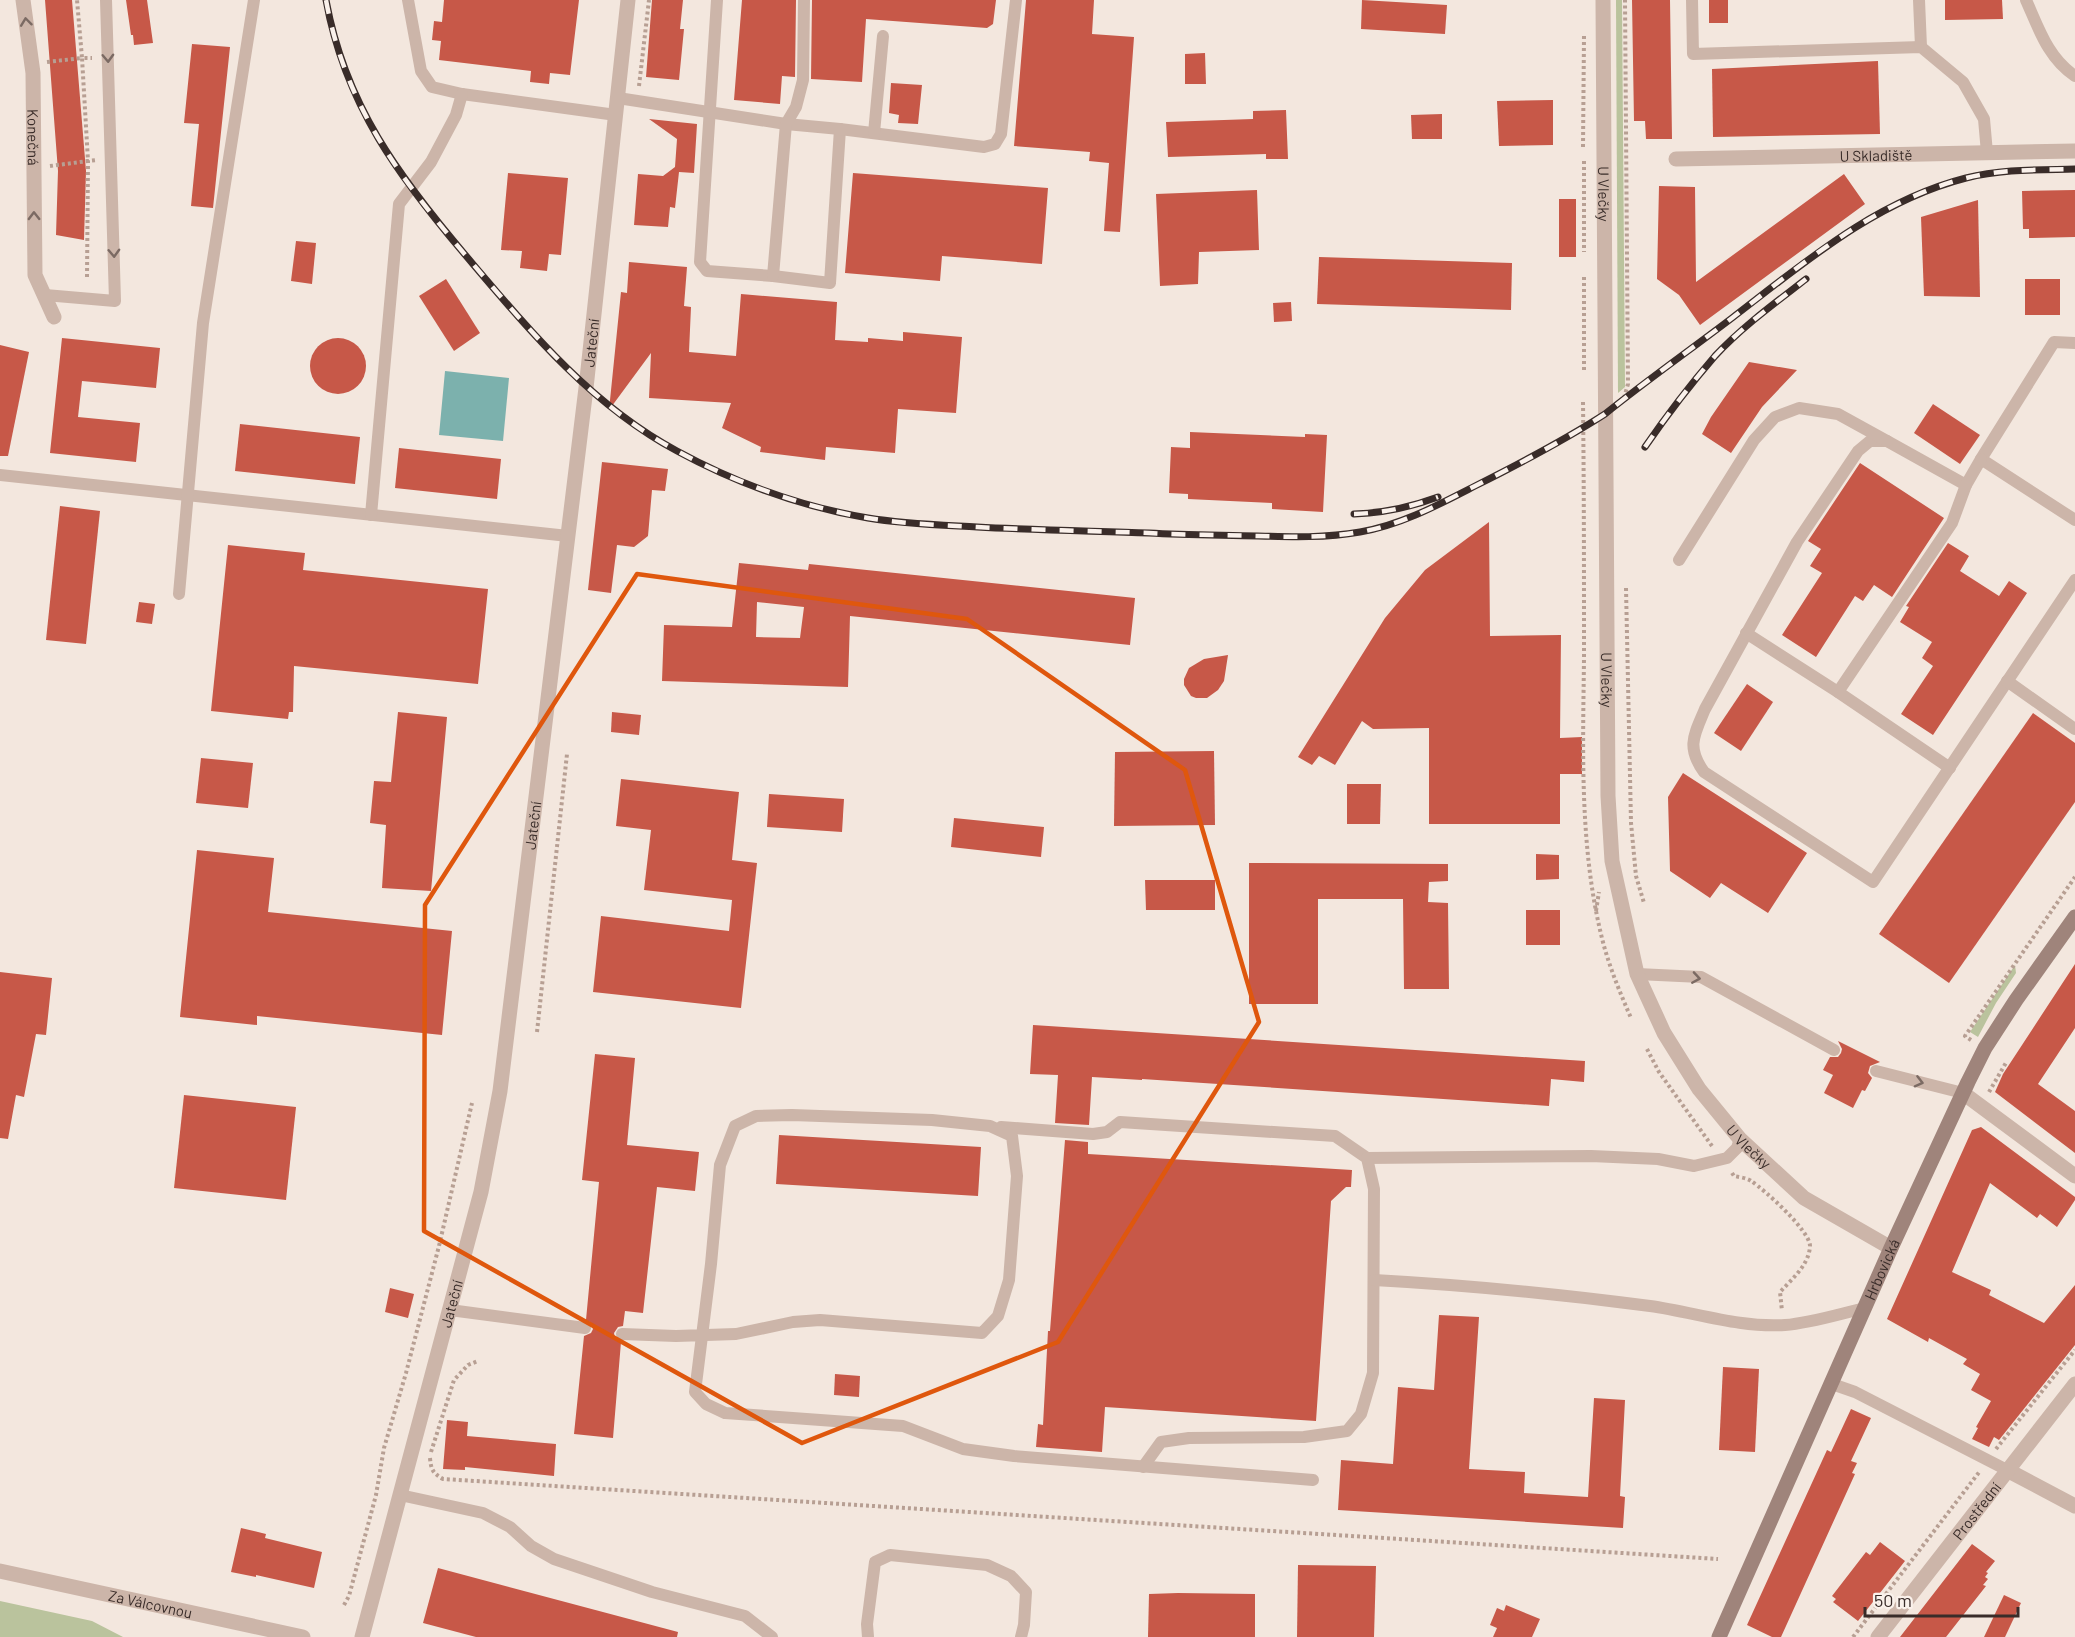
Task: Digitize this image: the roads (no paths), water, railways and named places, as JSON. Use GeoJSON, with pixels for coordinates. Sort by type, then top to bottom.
{"type":"FeatureCollection","features":[{"type":"Feature","properties":{"kind":"main road","name":"Hrbovická"},"geometry":{"type":"LineString","coordinates":[[1720,1637],[1891,1248],[1985,1048],[2075,917]]}},
{"type":"Feature","properties":{"kind":"street","name":"Konečná"},"geometry":{"type":"LineString","coordinates":[[23,0],[33,73],[35,275],[45,295]]}},
{"type":"Feature","properties":{"kind":"street","name":"Jateční"},"geometry":{"type":"LineString","coordinates":[[362,1637],[481,1192],[500,1091],[568,536],[628,0]]}},
{"type":"Feature","properties":{"kind":"street","name":"U Vlečky"},"geometry":{"type":"LineString","coordinates":[[1603,0],[1608,796],[1611,861],[1637,974],[1664,1033],[1693,1080],[1740,1139],[1804,1198],[1891,1248]]}},
{"type":"Feature","properties":{"kind":"street","name":"U Skladiště"},"geometry":{"type":"LineString","coordinates":[[1676,159],[2075,151]]}},
{"type":"Feature","properties":{"kind":"street"},"geometry":{"type":"LineString","coordinates":[[45,295],[54,317]]}},
{"type":"Feature","properties":{"kind":"street"},"geometry":{"type":"LineString","coordinates":[[1963,1093],[2075,1176]]}},
{"type":"Feature","properties":{"kind":"street","name":"Prostřední"},"geometry":{"type":"LineString","coordinates":[[1878,1637],[2075,1384]]}},
{"type":"Feature","properties":{"kind":"street"},"geometry":{"type":"LineString","coordinates":[[2007,1470],[2075,1506]]}},
{"type":"Feature","properties":{"kind":"street","name":"Za Válcovnou"},"geometry":{"type":"LineString","coordinates":[[0,1571],[303,1637]]}},
{"type":"Feature","properties":{"kind":"lane"},"geometry":{"type":"LineString","coordinates":[[45,295],[115,302],[106,0]]}},
{"type":"Feature","properties":{"kind":"lane"},"geometry":{"type":"LineString","coordinates":[[179,594],[203,323],[254,0]]}},
{"type":"Feature","properties":{"kind":"lane"},"geometry":{"type":"LineString","coordinates":[[408,0],[421,71],[432,87],[462,94],[616,115]]}},
{"type":"Feature","properties":{"kind":"lane"},"geometry":{"type":"LineString","coordinates":[[717,0],[700,262],[707,271],[830,283],[840,129]]}},
{"type":"Feature","properties":{"kind":"lane"},"geometry":{"type":"LineString","coordinates":[[773,276],[786,124],[796,106],[803,80],[804,0]]}},
{"type":"Feature","properties":{"kind":"lane"},"geometry":{"type":"LineString","coordinates":[[618,98],[786,124],[984,147],[994,144],[1002,134],[1016,0]]}},
{"type":"Feature","properties":{"kind":"lane"},"geometry":{"type":"LineString","coordinates":[[1692,0],[1693,54],[1921,47],[1963,82],[1984,119],[1987,153]]}},
{"type":"Feature","properties":{"kind":"lane"},"geometry":{"type":"LineString","coordinates":[[1919,0],[1921,47]]}},
{"type":"Feature","properties":{"kind":"lane"},"geometry":{"type":"LineString","coordinates":[[2026,0],[2048,50],[2062,68],[2075,76]]}},
{"type":"Feature","properties":{"kind":"lane"},"geometry":{"type":"LineString","coordinates":[[874,134],[884,36]]}},
{"type":"Feature","properties":{"kind":"lane"},"geometry":{"type":"LineString","coordinates":[[371,515],[399,204],[431,162],[456,115],[462,94]]}},
{"type":"Feature","properties":{"kind":"lane"},"geometry":{"type":"LineString","coordinates":[[1838,692],[1952,523],[1966,485],[2054,342],[2075,343]]}},
{"type":"Feature","properties":{"kind":"lane"},"geometry":{"type":"LineString","coordinates":[[1679,560],[1754,440],[1775,417],[1799,408],[1838,414],[1966,485]]}},
{"type":"Feature","properties":{"kind":"lane"},"geometry":{"type":"LineString","coordinates":[[1888,441],[1870,441],[1858,451],[1797,542],[1746,633],[1705,709],[1693,737],[1694,758],[1704,772],[1873,882],[2075,580]]}},
{"type":"Feature","properties":{"kind":"lane"},"geometry":{"type":"LineString","coordinates":[[1981,459],[2075,520]]}},
{"type":"Feature","properties":{"kind":"lane"},"geometry":{"type":"LineString","coordinates":[[0,475],[568,536]]}},
{"type":"Feature","properties":{"kind":"lane"},"geometry":{"type":"LineString","coordinates":[[1746,633],[1950,768]]}},
{"type":"Feature","properties":{"kind":"lane"},"geometry":{"type":"LineString","coordinates":[[2007,681],[2075,729]]}},
{"type":"Feature","properties":{"kind":"lane"},"geometry":{"type":"LineString","coordinates":[[1637,974],[1701,977],[1834,1050]]}},
{"type":"Feature","properties":{"kind":"lane"},"geometry":{"type":"LineString","coordinates":[[1876,1071],[1963,1093]]}},
{"type":"Feature","properties":{"kind":"lane"},"geometry":{"type":"LineString","coordinates":[[1313,1480],[1014,1456],[963,1449],[903,1426],[725,1413],[706,1404],[695,1392],[711,1264],[720,1165],[735,1126],[756,1116],[792,1114],[932,1120],[1093,1134],[1107,1132],[1120,1122],[1335,1136],[1367,1158],[1591,1156],[1658,1159],[1694,1166],[1726,1158],[1737,1148],[1740,1139]]}},
{"type":"Feature","properties":{"kind":"lane"},"geometry":{"type":"LineString","coordinates":[[622,1334],[676,1336],[736,1334],[793,1322],[820,1320],[982,1333],[998,1316],[1009,1280],[1017,1176],[1012,1136],[990,1126]]}},
{"type":"Feature","properties":{"kind":"lane"},"geometry":{"type":"LineString","coordinates":[[1143,1467],[1161,1442],[1189,1438],[1304,1437],[1347,1431],[1361,1414],[1373,1373],[1374,1189],[1367,1158]]}},
{"type":"Feature","properties":{"kind":"lane"},"geometry":{"type":"LineString","coordinates":[[1374,1280],[1471,1286],[1652,1306],[1722,1320],[1755,1323],[1785,1324],[1865,1308]]}},
{"type":"Feature","properties":{"kind":"lane"},"geometry":{"type":"LineString","coordinates":[[450,1310],[585,1328]]}},
{"type":"Feature","properties":{"kind":"lane"},"geometry":{"type":"LineString","coordinates":[[1832,1384],[1855,1392],[2007,1470]]}},
{"type":"Feature","properties":{"kind":"lane"},"geometry":{"type":"LineString","coordinates":[[400,1495],[483,1514],[510,1527],[531,1546],[554,1559],[652,1592],[745,1616],[772,1637]]}},
{"type":"Feature","properties":{"kind":"lane"},"geometry":{"type":"LineString","coordinates":[[868,1637],[867,1624],[875,1562],[890,1555],[987,1565],[1011,1576],[1026,1592],[1021,1637]]}},
{"type":"Feature","properties":{"kind":"water"},"geometry":{"type":"Polygon","coordinates":[[[445,371],[509,378],[503,441],[439,435],[445,371]]]}},
{"type":"Feature","properties":{"kind":"railway"},"geometry":{"type":"LineString","coordinates":[[326,0],[346,73],[378,138],[398,168],[442,227],[514,312],[589,389],[646,432],[699,463],[795,500],[844,513],[895,522],[1020,529],[1296,537],[1347,534],[1390,525],[1433,507],[1508,469],[1605,414],[1814,255],[1902,202],[1933,188],[1980,175],[2020,170],[2075,169]]}},
{"type":"Feature","properties":{"kind":"railway"},"geometry":{"type":"LineString","coordinates":[[1645,447],[1679,400],[1725,345],[1806,279]]}},
{"type":"Feature","properties":{"kind":"railway"},"geometry":{"type":"LineString","coordinates":[[1354,514],[1397,509],[1438,497]]}}]}
